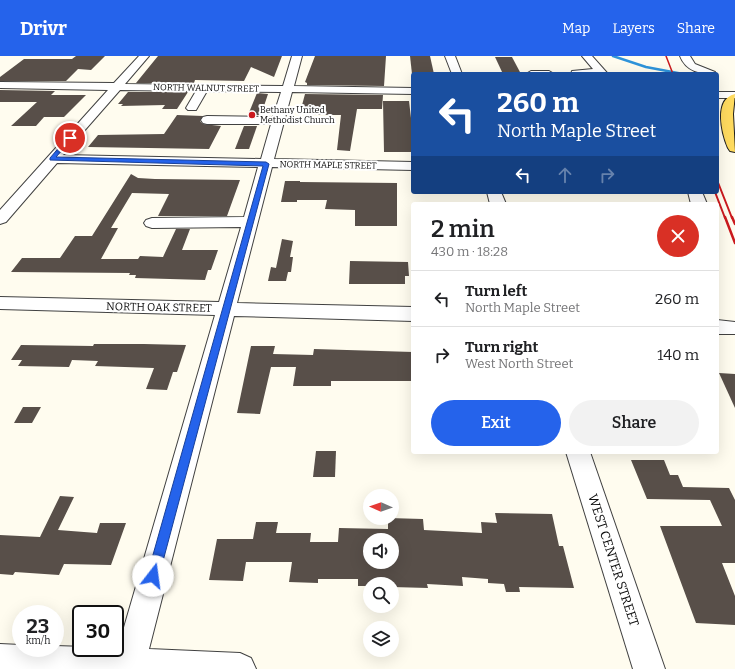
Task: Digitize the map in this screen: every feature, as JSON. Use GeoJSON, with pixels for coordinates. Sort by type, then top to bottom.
{"type":"FeatureCollection","features":[{"type":"Feature","properties":{"kind":"main road"},"geometry":{"type":"LineString","coordinates":[[719,102],[733,100]]}},
{"type":"Feature","properties":{"kind":"main road"},"geometry":{"type":"LineString","coordinates":[[733,100],[727,112],[729,130],[735,148]]}},
{"type":"Feature","properties":{"kind":"street"},"geometry":{"type":"LineString","coordinates":[[0,219],[144,56]]}},
{"type":"Feature","properties":{"kind":"street"},"geometry":{"type":"LineString","coordinates":[[128,667],[266,164],[298,56]]}},
{"type":"Feature","properties":{"kind":"street"},"geometry":{"type":"LineString","coordinates":[[450,56],[456,72]]}},
{"type":"Feature","properties":{"kind":"street"},"geometry":{"type":"LineString","coordinates":[[587,56],[601,72]]}},
{"type":"Feature","properties":{"kind":"street"},"geometry":{"type":"LineString","coordinates":[[685,56],[686,60],[691,65],[707,72]]}},
{"type":"Feature","properties":{"kind":"street","name":"NORTH WALNUT STREET"},"geometry":{"type":"LineString","coordinates":[[0,85],[411,91]]}},
{"type":"Feature","properties":{"kind":"street"},"geometry":{"type":"LineString","coordinates":[[192,108],[203,88]]}},
{"type":"Feature","properties":{"kind":"street"},"geometry":{"type":"LineString","coordinates":[[215,99],[221,88]]}},
{"type":"Feature","properties":{"kind":"street"},"geometry":{"type":"LineString","coordinates":[[719,96],[733,100]]}},
{"type":"Feature","properties":{"kind":"street"},"geometry":{"type":"LineString","coordinates":[[207,120],[279,121]]}},
{"type":"Feature","properties":{"kind":"street","name":"NORTH MAPLE STREET"},"geometry":{"type":"LineString","coordinates":[[52,159],[411,166]]}},
{"type":"Feature","properties":{"kind":"street"},"geometry":{"type":"LineString","coordinates":[[152,223],[250,222]]}},
{"type":"Feature","properties":{"kind":"street","name":"NORTH OAK STREET"},"geometry":{"type":"LineString","coordinates":[[0,303],[411,314]]}},
{"type":"Feature","properties":{"kind":"street","name":"WEST CENTER STREET"},"geometry":{"type":"LineString","coordinates":[[579,454],[649,669]]}},
{"type":"Feature","properties":{"kind":"street"},"geometry":{"type":"LineString","coordinates":[[0,660],[128,667],[240,669]]}},
{"type":"Feature","properties":{"kind":"building"},"geometry":{"type":"Polygon","coordinates":[[[76,56],[105,56],[91,70],[78,69],[66,81],[0,81],[0,77],[24,59],[72,59],[76,56]]]}},
{"type":"Feature","properties":{"kind":"building"},"geometry":{"type":"Polygon","coordinates":[[[158,56],[282,56],[274,77],[251,67],[244,81],[195,80],[194,83],[136,83],[158,56]]]}},
{"type":"Feature","properties":{"kind":"building"},"geometry":{"type":"Polygon","coordinates":[[[315,56],[386,56],[384,86],[307,85],[305,82],[315,56]]]}},
{"type":"Feature","properties":{"kind":"building"},"geometry":{"type":"Polygon","coordinates":[[[410,56],[430,56],[434,72],[412,72],[410,56]]]}},
{"type":"Feature","properties":{"kind":"building"},"geometry":{"type":"Polygon","coordinates":[[[495,57],[512,57],[520,72],[502,72],[495,57]]]}},
{"type":"Feature","properties":{"kind":"building"},"geometry":{"type":"Polygon","coordinates":[[[0,90],[55,91],[51,95],[86,95],[64,117],[44,117],[36,126],[11,126],[37,102],[0,102],[0,90]]]}},
{"type":"Feature","properties":{"kind":"building"},"geometry":{"type":"Polygon","coordinates":[[[128,92],[188,92],[177,109],[162,109],[165,105],[121,106],[123,104],[118,104],[128,92]]]}},
{"type":"Feature","properties":{"kind":"building"},"geometry":{"type":"Polygon","coordinates":[[[257,93],[268,94],[261,115],[248,115],[257,93]]]}},
{"type":"Feature","properties":{"kind":"building"},"geometry":{"type":"Polygon","coordinates":[[[305,94],[383,95],[382,109],[357,109],[350,151],[337,150],[341,115],[307,115],[309,109],[301,109],[305,94]]]}},
{"type":"Feature","properties":{"kind":"building"},"geometry":{"type":"Polygon","coordinates":[[[383,101],[409,101],[411,118],[411,152],[384,152],[383,101]]]}},
{"type":"Feature","properties":{"kind":"building"},"geometry":{"type":"Polygon","coordinates":[[[177,115],[203,116],[200,121],[203,124],[221,126],[209,149],[88,147],[98,135],[164,134],[177,115]]]}},
{"type":"Feature","properties":{"kind":"building"},"geometry":{"type":"Polygon","coordinates":[[[244,126],[257,126],[249,149],[235,149],[244,126]]]}},
{"type":"Feature","properties":{"kind":"building"},"geometry":{"type":"Polygon","coordinates":[[[131,174],[138,178],[155,179],[240,180],[227,216],[158,216],[169,194],[132,193],[111,228],[118,228],[101,259],[138,259],[140,256],[163,257],[176,229],[190,229],[182,250],[218,250],[211,270],[208,270],[205,280],[135,278],[136,275],[129,275],[130,273],[11,272],[22,258],[60,258],[75,236],[92,236],[131,174]]]}},
{"type":"Feature","properties":{"kind":"building"},"geometry":{"type":"Polygon","coordinates":[[[285,181],[397,183],[397,226],[355,226],[355,210],[325,209],[327,200],[297,200],[297,202],[281,202],[285,181]]]}},
{"type":"Feature","properties":{"kind":"building"},"geometry":{"type":"Polygon","coordinates":[[[282,239],[293,241],[290,257],[293,257],[291,272],[288,272],[286,281],[268,281],[271,267],[276,268],[282,239]]]}},
{"type":"Feature","properties":{"kind":"building"},"geometry":{"type":"Polygon","coordinates":[[[350,261],[408,262],[409,276],[405,276],[405,284],[349,284],[350,261]]]}},
{"type":"Feature","properties":{"kind":"building"},"geometry":{"type":"Polygon","coordinates":[[[94,344],[186,345],[177,372],[173,372],[167,390],[146,389],[154,368],[95,366],[98,361],[72,360],[69,367],[18,366],[22,360],[11,360],[21,345],[93,346],[94,344]]]}},
{"type":"Feature","properties":{"kind":"building"},"geometry":{"type":"Polygon","coordinates":[[[251,346],[275,346],[273,354],[313,355],[314,349],[411,352],[411,381],[331,381],[331,386],[293,386],[296,367],[271,367],[260,414],[237,413],[251,346]]]}},
{"type":"Feature","properties":{"kind":"building"},"geometry":{"type":"Polygon","coordinates":[[[719,373],[735,374],[735,408],[719,373]]]}},
{"type":"Feature","properties":{"kind":"building"},"geometry":{"type":"Polygon","coordinates":[[[23,407],[41,407],[32,423],[14,423],[23,407]]]}},
{"type":"Feature","properties":{"kind":"building"},"geometry":{"type":"Polygon","coordinates":[[[316,451],[336,451],[335,477],[313,477],[316,451]]]}},
{"type":"Feature","properties":{"kind":"building"},"geometry":{"type":"Polygon","coordinates":[[[631,460],[664,460],[670,475],[678,475],[683,487],[729,488],[735,500],[735,563],[722,563],[735,596],[735,625],[696,623],[660,526],[722,526],[710,500],[647,499],[631,460]]]}},
{"type":"Feature","properties":{"kind":"building"},"geometry":{"type":"Polygon","coordinates":[[[60,496],[74,497],[58,530],[97,533],[100,523],[126,523],[111,565],[64,564],[59,575],[15,572],[13,575],[0,574],[0,535],[40,537],[60,496]]]}},
{"type":"Feature","properties":{"kind":"building"},"geometry":{"type":"Polygon","coordinates":[[[495,513],[552,514],[559,546],[563,546],[574,588],[519,587],[520,592],[506,592],[504,584],[488,583],[488,579],[462,577],[463,586],[427,584],[428,588],[399,587],[399,577],[363,577],[363,586],[358,586],[358,579],[318,579],[318,583],[289,582],[292,562],[246,562],[243,581],[209,580],[217,539],[253,539],[256,522],[278,522],[276,533],[311,533],[310,542],[338,542],[339,528],[388,529],[388,525],[399,525],[399,518],[423,519],[424,530],[482,533],[481,522],[497,523],[495,513]]]}},
{"type":"Feature","properties":{"kind":"waterway"},"geometry":{"type":"LineString","coordinates":[[613,56],[646,67],[672,72]]}},
{"type":"Feature","properties":{"kind":"railway"},"geometry":{"type":"LineString","coordinates":[[666,56],[672,72]]}},
{"type":"Feature","properties":{"kind":"railway"},"geometry":{"type":"LineString","coordinates":[[719,185],[732,218]]}},
{"type":"Feature","properties":{"kind":"railway"},"geometry":{"type":"LineString","coordinates":[[716,194],[719,202]]}},
{"type":"Feature","properties":{"kind":"railway"},"geometry":{"type":"LineString","coordinates":[[719,202],[725,218]]}},
{"type":"Feature","properties":{"kind":"railway"},"geometry":{"type":"LineString","coordinates":[[725,217],[735,243]]}},
{"type":"Feature","properties":{"kind":"railway"},"geometry":{"type":"LineString","coordinates":[[732,217],[735,224]]}},
{"type":"Feature","properties":{"kind":"place","name":"Bethany United Methodist Church"},"geometry":{"type":"Point","coordinates":[252,115]}},
{"type":"Feature","properties":{"kind":"route"},"geometry":{"type":"LineString","coordinates":[[70,138],[52,159],[266,164],[153,576]]}}]}
